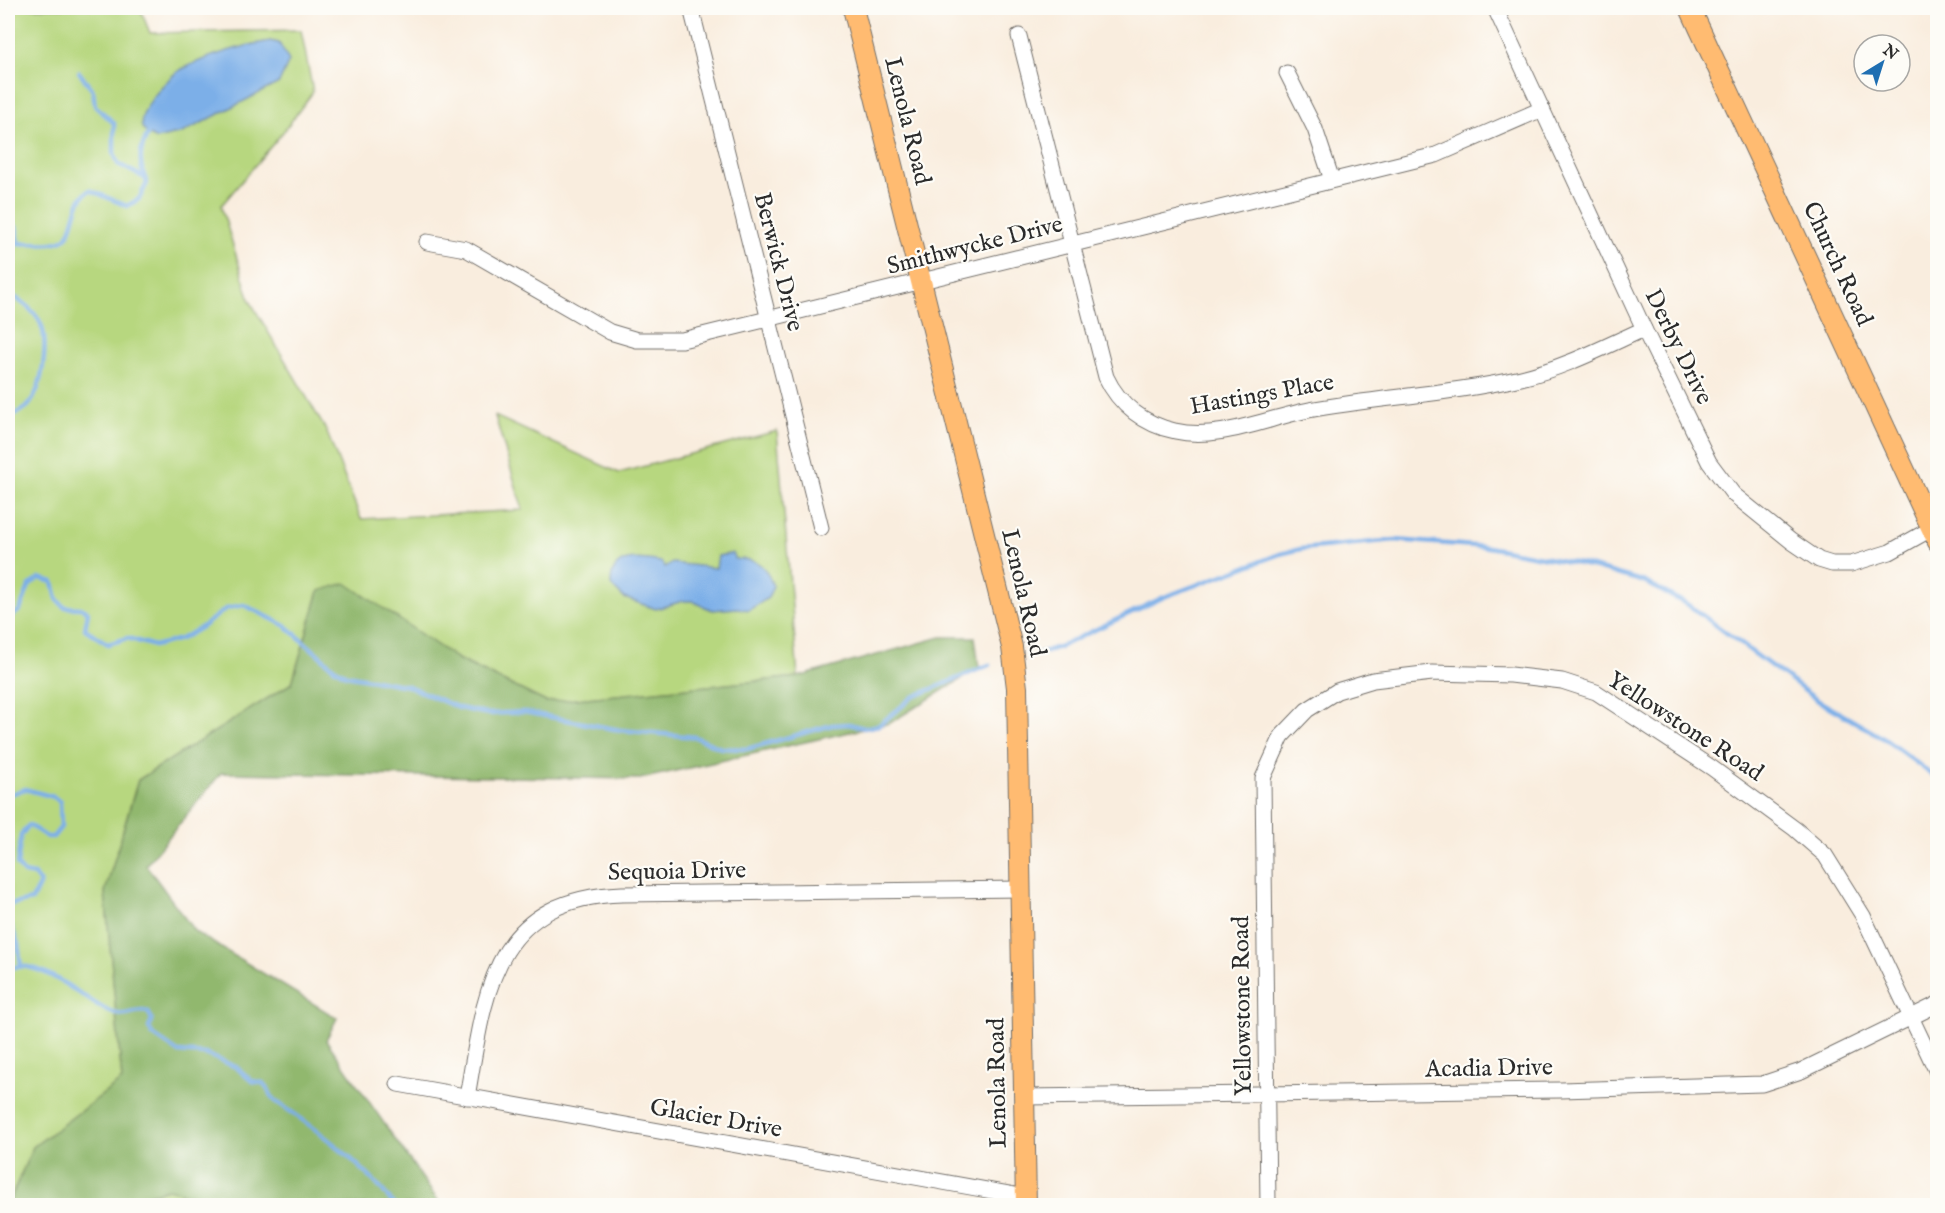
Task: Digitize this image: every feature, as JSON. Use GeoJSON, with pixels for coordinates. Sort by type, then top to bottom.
{"type":"FeatureCollection","features":[{"type":"Feature","properties":{"kind":"main road","name":"Lenola Road"},"geometry":{"type":"LineString","coordinates":[[853,8],[1012,647],[1017,688],[1026,1201]]}},
{"type":"Feature","properties":{"kind":"main road","name":"Church Road"},"geometry":{"type":"LineString","coordinates":[[1690,8],[1934,535]]}},
{"type":"Feature","properties":{"kind":"street","name":"Berwick Drive"},"geometry":{"type":"LineString","coordinates":[[691,8],[821,528]]}},
{"type":"Feature","properties":{"kind":"street","name":"Derby Drive"},"geometry":{"type":"LineString","coordinates":[[1495,8],[1644,329],[1709,462],[1733,494],[1791,542],[1819,560],[1851,564],[1934,535]]}},
{"type":"Feature","properties":{"kind":"street","name":"Hastings Place"},"geometry":{"type":"LineString","coordinates":[[1019,36],[1106,377],[1122,403],[1147,421],[1176,431],[1208,433],[1359,401],[1523,378],[1577,359],[1644,329]]}},
{"type":"Feature","properties":{"kind":"street"},"geometry":{"type":"LineString","coordinates":[[1287,73],[1315,129],[1332,180]]}},
{"type":"Feature","properties":{"kind":"street","name":"Smithwycke Drive"},"geometry":{"type":"LineString","coordinates":[[427,242],[466,249],[597,326],[630,339],[652,342],[682,340],[1436,155],[1542,109]]}},
{"type":"Feature","properties":{"kind":"street","name":"Yellowstone Road"},"geometry":{"type":"LineString","coordinates":[[1269,1206],[1263,778],[1282,736],[1307,710],[1337,691],[1373,680],[1432,673],[1511,675],[1562,681],[1596,692],[1712,768],[1795,829],[1825,855],[1863,916],[1938,1074]]}},
{"type":"Feature","properties":{"kind":"street","name":"Sequoia Drive"},"geometry":{"type":"LineString","coordinates":[[467,1097],[483,1003],[497,965],[523,930],[544,915],[567,903],[596,896],[622,894],[1021,889]]}},
{"type":"Feature","properties":{"kind":"street","name":"Acadia Drive"},"geometry":{"type":"LineString","coordinates":[[1024,1097],[1762,1084],[1801,1071],[1938,1004]]}},
{"type":"Feature","properties":{"kind":"street","name":"Glacier Drive"},"geometry":{"type":"LineString","coordinates":[[398,1084],[1026,1201]]}},
{"type":"Feature","properties":{"kind":"green space"},"geometry":{"type":"Polygon","coordinates":[[[8,8],[140,8],[150,33],[301,30],[313,92],[221,206],[250,301],[326,430],[361,519],[523,510],[495,416],[619,473],[777,431],[798,677],[546,702],[319,591],[292,683],[138,780],[105,892],[122,1080],[33,1147],[8,1203],[8,8]]]}},
{"type":"Feature","properties":{"kind":"green space"},"geometry":{"type":"Polygon","coordinates":[[[346,583],[459,660],[546,702],[798,677],[941,637],[975,637],[979,668],[890,723],[640,779],[221,773],[146,865],[195,932],[337,1018],[326,1040],[441,1205],[234,1206],[168,1189],[109,1205],[8,1205],[33,1147],[122,1080],[105,892],[138,780],[292,683],[319,591],[346,583]]]}},
{"type":"Feature","properties":{"kind":"green space"},"geometry":{"type":"Polygon","coordinates":[[[168,1189],[234,1205],[109,1206],[168,1189]]]}},
{"type":"Feature","properties":{"kind":"water"},"geometry":{"type":"Polygon","coordinates":[[[270,41],[279,43],[289,61],[279,83],[182,133],[156,139],[143,129],[144,112],[162,86],[176,73],[214,56],[270,41]]]}},
{"type":"Feature","properties":{"kind":"water"},"geometry":{"type":"Polygon","coordinates":[[[733,553],[735,559],[750,560],[760,564],[767,572],[773,586],[768,598],[749,610],[737,608],[712,610],[692,601],[683,601],[656,609],[624,598],[611,585],[615,567],[628,560],[644,559],[661,562],[665,567],[672,563],[716,568],[718,556],[733,553]]]}},
{"type":"Feature","properties":{"kind":"waterway"},"geometry":{"type":"LineString","coordinates":[[79,72],[93,91],[95,106],[114,123],[114,153],[118,164],[143,177]]}},
{"type":"Feature","properties":{"kind":"waterway"},"geometry":{"type":"LineString","coordinates":[[8,248],[21,243],[51,243],[66,238],[78,206],[90,190],[127,206],[139,199],[147,183],[142,169],[141,150],[150,130]]}},
{"type":"Feature","properties":{"kind":"waterway"},"geometry":{"type":"LineString","coordinates":[[8,218],[16,227],[19,242]]}},
{"type":"Feature","properties":{"kind":"waterway"},"geometry":{"type":"LineString","coordinates":[[8,292],[36,315],[44,339],[43,364],[38,388],[26,408],[8,417]]}},
{"type":"Feature","properties":{"kind":"waterway"},"geometry":{"type":"LineString","coordinates":[[1040,653],[1059,647],[1164,597],[1280,554],[1301,549],[1395,540],[1488,547],[1585,565],[1645,582],[1690,606],[1817,700],[1883,738],[1938,779]]}},
{"type":"Feature","properties":{"kind":"waterway"},"geometry":{"type":"LineString","coordinates":[[8,619],[20,610],[29,586],[39,578],[53,582],[57,599],[64,607],[81,608],[88,612],[85,629],[108,644],[128,638],[154,646],[181,639],[227,608],[244,605],[286,626],[334,668],[346,675],[408,686],[459,708],[489,714],[524,712],[620,730],[695,737],[721,748],[747,749],[832,725],[849,724],[864,728],[879,725],[913,697],[989,665]]}},
{"type":"Feature","properties":{"kind":"waterway"},"geometry":{"type":"LineString","coordinates":[[8,795],[25,789],[54,797],[60,802],[61,827],[53,837],[47,837],[29,825],[21,835],[17,865],[24,873],[34,875],[40,883],[32,900],[8,905]]}},
{"type":"Feature","properties":{"kind":"waterway"},"geometry":{"type":"LineString","coordinates":[[8,918],[18,944],[21,966]]}},
{"type":"Feature","properties":{"kind":"waterway"},"geometry":{"type":"LineString","coordinates":[[8,969],[33,968],[46,973],[114,1013],[148,1012],[152,1019],[149,1028],[153,1035],[178,1052],[205,1054],[236,1067],[252,1081],[263,1083],[275,1100],[355,1163],[395,1206]]}}]}
